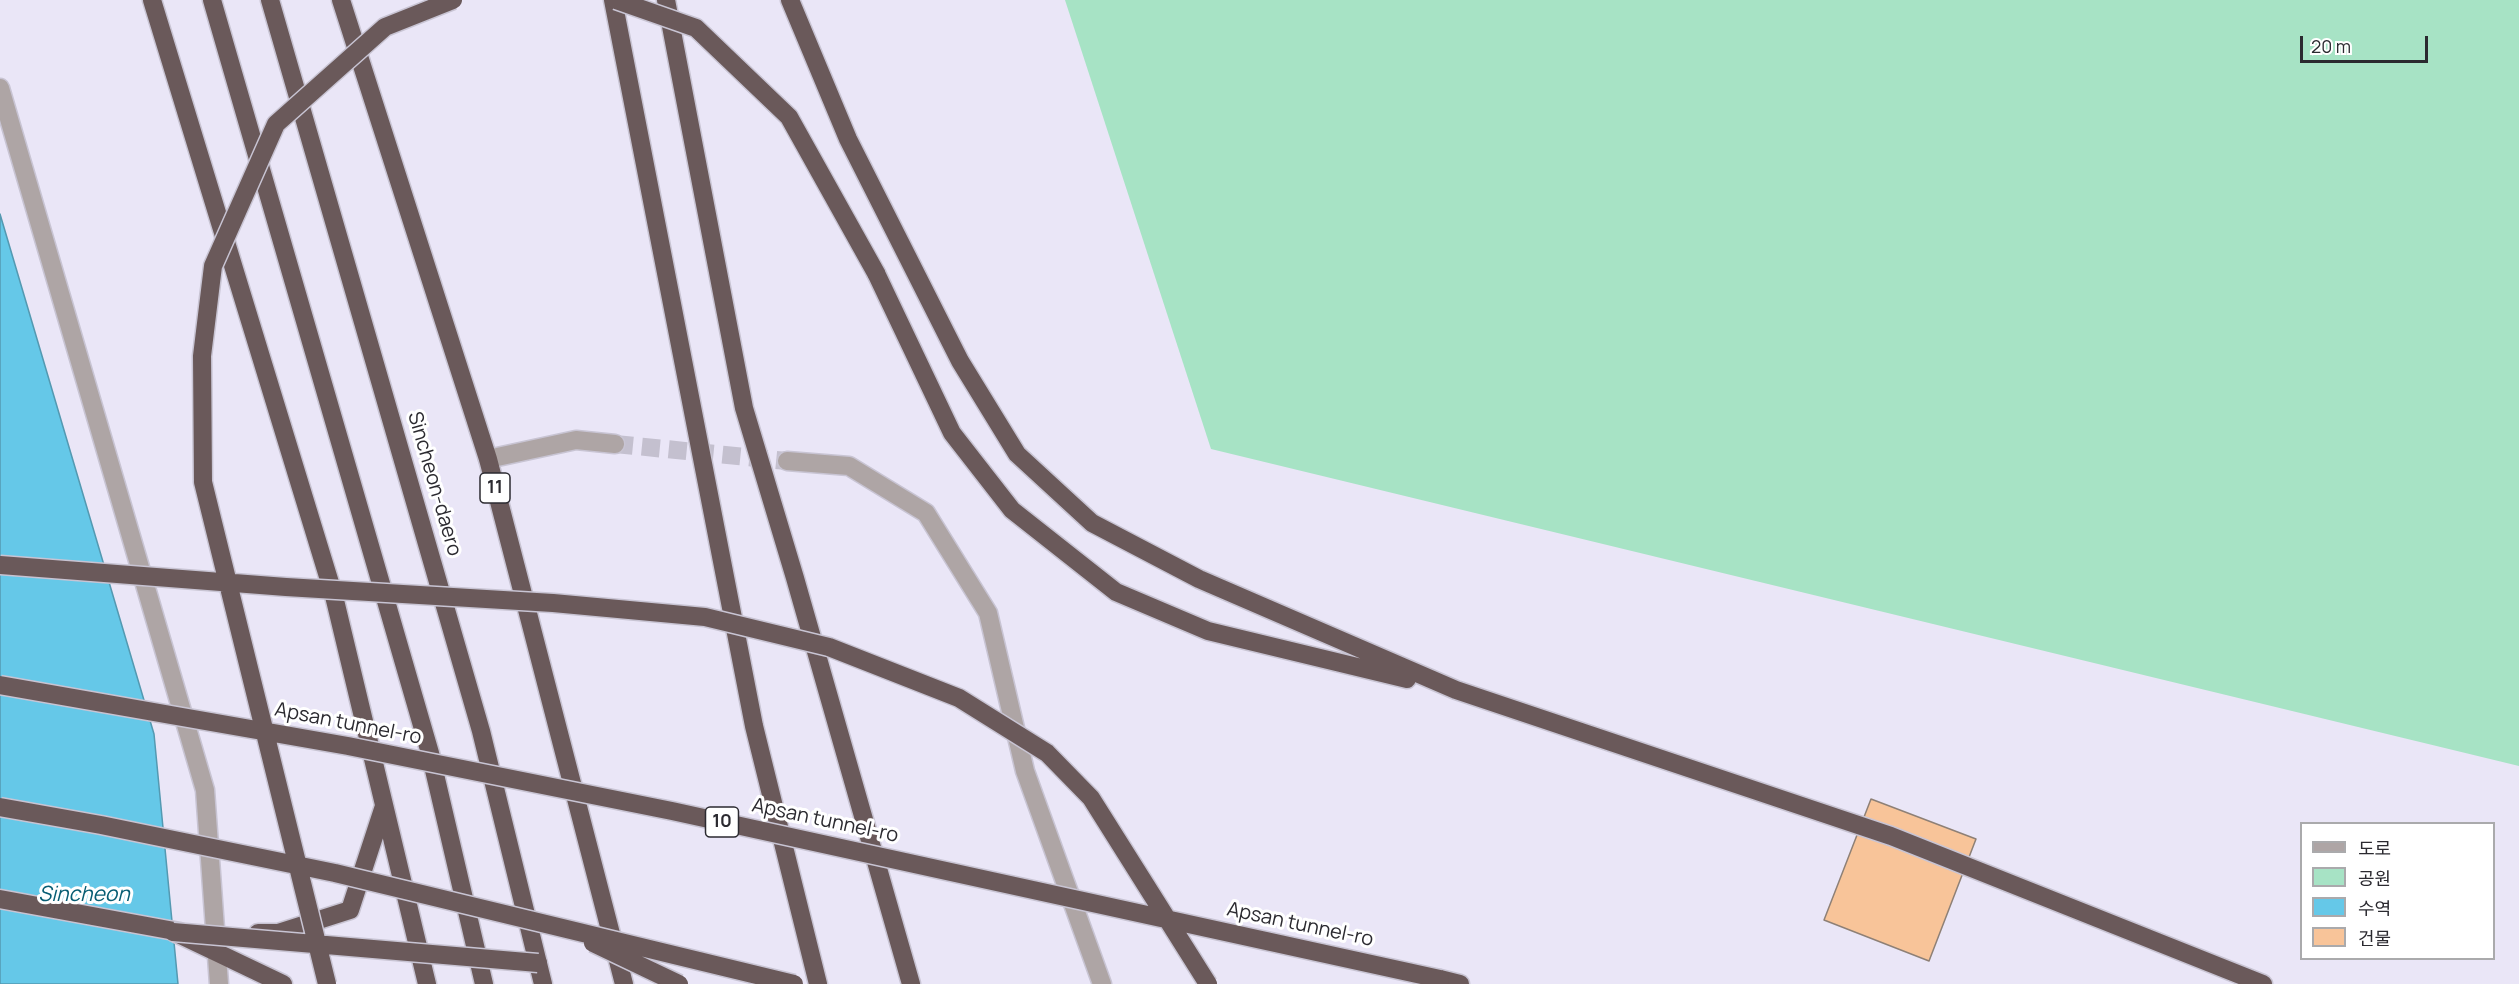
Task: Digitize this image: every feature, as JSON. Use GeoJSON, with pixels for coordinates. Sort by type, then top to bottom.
{"type":"FeatureCollection","features":[{"type":"Feature","properties":{"kind":"highway"},"geometry":{"type":"LineString","coordinates":[[152,0],[334,596],[427,984]]}},
{"type":"Feature","properties":{"kind":"highway"},"geometry":{"type":"LineString","coordinates":[[212,0],[430,753],[484,984]]}},
{"type":"Feature","properties":{"kind":"highway","name":"Sincheon-daero"},"geometry":{"type":"LineString","coordinates":[[270,0],[481,731],[543,984]]}},
{"type":"Feature","properties":{"kind":"highway","name":"11"},"geometry":{"type":"LineString","coordinates":[[341,0],[488,459],[624,984]]}},
{"type":"Feature","properties":{"kind":"highway"},"geometry":{"type":"LineString","coordinates":[[327,984],[203,482],[202,356],[213,266],[276,124],[385,27],[453,0]]}},
{"type":"Feature","properties":{"kind":"highway"},"geometry":{"type":"LineString","coordinates":[[818,984],[754,726],[615,0],[696,28],[789,117],[876,273],[952,433],[1012,510],[1116,592],[1208,631],[1456,690]]}},
{"type":"Feature","properties":{"kind":"highway"},"geometry":{"type":"LineString","coordinates":[[666,0],[744,408],[911,984]]}},
{"type":"Feature","properties":{"kind":"highway"},"geometry":{"type":"LineString","coordinates":[[790,0],[853,149],[960,361],[1017,453],[1092,524],[1199,579],[1456,690],[1891,837],[2263,984]]}},
{"type":"Feature","properties":{"kind":"highway"},"geometry":{"type":"LineString","coordinates":[[0,565],[286,587],[553,603],[705,616],[830,647],[959,698],[1047,753],[1091,798],[1208,984]]}},
{"type":"Feature","properties":{"kind":"highway","name":"Apsan tunnel-ro"},"geometry":{"type":"LineString","coordinates":[[0,685],[348,746],[661,809],[1460,984]]}},
{"type":"Feature","properties":{"kind":"highway"},"geometry":{"type":"LineString","coordinates":[[176,932],[278,933],[350,910],[384,806]]}},
{"type":"Feature","properties":{"kind":"highway"},"geometry":{"type":"LineString","coordinates":[[0,807],[101,825],[335,873],[794,984]]}},
{"type":"Feature","properties":{"kind":"highway"},"geometry":{"type":"LineString","coordinates":[[0,899],[176,932],[537,963]]}},
{"type":"Feature","properties":{"kind":"highway"},"geometry":{"type":"LineString","coordinates":[[559,927],[679,984]]}},
{"type":"Feature","properties":{"kind":"highway"},"geometry":{"type":"LineString","coordinates":[[176,932],[283,984]]}},
{"type":"Feature","properties":{"kind":"lane"},"geometry":{"type":"LineString","coordinates":[[0,88],[205,790],[219,984]]}},
{"type":"Feature","properties":{"kind":"lane"},"geometry":{"type":"LineString","coordinates":[[488,459],[576,440],[615,444]]}},
{"type":"Feature","properties":{"kind":"lane"},"geometry":{"type":"LineString","coordinates":[[787,461],[849,466],[926,513],[988,613],[1025,771],[1102,984]]}},
{"type":"Feature","properties":{"kind":"green space"},"geometry":{"type":"Polygon","coordinates":[[[1065,0],[2519,0],[2519,766],[1211,449],[1065,0]]]}},
{"type":"Feature","properties":{"kind":"water","name":"Sincheon"},"geometry":{"type":"Polygon","coordinates":[[[0,214],[154,734],[178,984],[0,984],[0,214]]]}},
{"type":"Feature","properties":{"kind":"building"},"geometry":{"type":"Polygon","coordinates":[[[1871,799],[1976,839],[1929,961],[1824,920],[1871,799]]]}},
{"type":"Feature","properties":{"kind":"tunnel"},"geometry":{"type":"LineString","coordinates":[[615,444],[787,461]]}}]}
